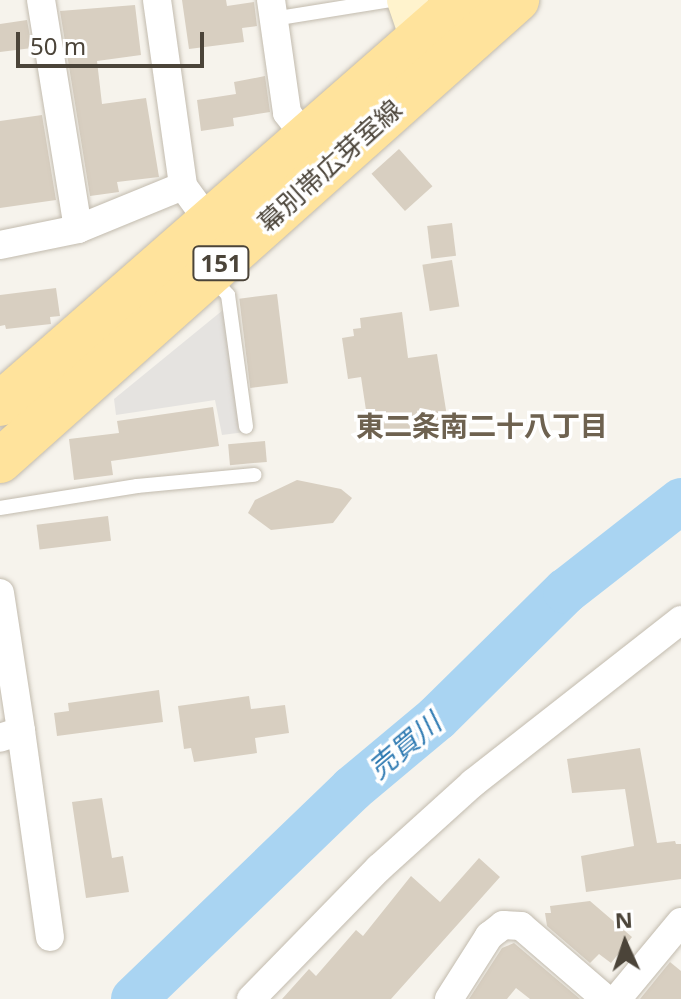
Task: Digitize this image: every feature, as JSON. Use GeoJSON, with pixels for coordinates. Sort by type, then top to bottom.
{"type":"FeatureCollection","features":[{"type":"Feature","properties":{"kind":"main road","name":"幕別帯広芽室線"},"geometry":{"type":"LineString","coordinates":[[0,404],[462,0]]}},
{"type":"Feature","properties":{"kind":"main road","name":"幕別帯広芽室線"},"geometry":{"type":"LineString","coordinates":[[0,461],[209,274],[424,34],[517,0]]}},
{"type":"Feature","properties":{"kind":"street"},"geometry":{"type":"LineString","coordinates":[[41,0],[78,229]]}},
{"type":"Feature","properties":{"kind":"street"},"geometry":{"type":"LineString","coordinates":[[157,0],[183,186],[210,223]]}},
{"type":"Feature","properties":{"kind":"street"},"geometry":{"type":"LineString","coordinates":[[272,10],[287,113],[306,137]]}},
{"type":"Feature","properties":{"kind":"street"},"geometry":{"type":"LineString","coordinates":[[0,245],[78,229],[183,186]]}},
{"type":"Feature","properties":{"kind":"street"},"geometry":{"type":"LineString","coordinates":[[0,593],[10,734],[50,937]]}},
{"type":"Feature","properties":{"kind":"street"},"geometry":{"type":"LineString","coordinates":[[251,999],[379,868],[473,783],[681,620]]}},
{"type":"Feature","properties":{"kind":"street"},"geometry":{"type":"LineString","coordinates":[[617,999],[681,922]]}},
{"type":"Feature","properties":{"kind":"street"},"geometry":{"type":"LineString","coordinates":[[449,999],[489,936],[503,925],[521,926],[606,999]]}},
{"type":"Feature","properties":{"kind":"lane"},"geometry":{"type":"LineString","coordinates":[[272,10],[390,0]]}},
{"type":"Feature","properties":{"kind":"lane"},"geometry":{"type":"LineString","coordinates":[[209,274],[228,295],[246,427]]}},
{"type":"Feature","properties":{"kind":"lane"},"geometry":{"type":"LineString","coordinates":[[0,508],[137,486],[254,475]]}},
{"type":"Feature","properties":{"kind":"shaded area"},"geometry":{"type":"Polygon","coordinates":[[[234,301],[253,431],[222,435],[215,400],[116,415],[114,399],[234,301]]]}},
{"type":"Feature","properties":{"kind":"building"},"geometry":{"type":"Polygon","coordinates":[[[182,0],[226,0],[227,6],[254,2],[257,26],[242,28],[244,42],[189,49],[182,0]]]}},
{"type":"Feature","properties":{"kind":"building"},"geometry":{"type":"Polygon","coordinates":[[[135,5],[141,55],[97,61],[102,104],[146,98],[159,177],[117,182],[119,192],[90,196],[60,11],[135,5]]]}},
{"type":"Feature","properties":{"kind":"building"},"geometry":{"type":"Polygon","coordinates":[[[27,20],[32,48],[0,52],[0,24],[27,20]]]}},
{"type":"Feature","properties":{"kind":"building"},"geometry":{"type":"Polygon","coordinates":[[[265,76],[270,112],[233,118],[234,126],[201,131],[197,100],[236,94],[234,82],[265,76]]]}},
{"type":"Feature","properties":{"kind":"building"},"geometry":{"type":"Polygon","coordinates":[[[42,115],[56,200],[0,208],[0,121],[42,115]]]}},
{"type":"Feature","properties":{"kind":"building"},"geometry":{"type":"Polygon","coordinates":[[[399,149],[432,186],[405,211],[372,174],[399,149]]]}},
{"type":"Feature","properties":{"kind":"building"},"geometry":{"type":"Polygon","coordinates":[[[452,223],[456,256],[431,259],[427,226],[452,223]]]}},
{"type":"Feature","properties":{"kind":"building"},"geometry":{"type":"Polygon","coordinates":[[[452,260],[459,306],[430,311],[422,265],[452,260]]]}},
{"type":"Feature","properties":{"kind":"building"},"geometry":{"type":"Polygon","coordinates":[[[56,288],[60,316],[50,317],[51,324],[6,329],[5,325],[0,326],[0,295],[56,288]]]}},
{"type":"Feature","properties":{"kind":"building"},"geometry":{"type":"Polygon","coordinates":[[[277,294],[288,383],[250,388],[239,299],[277,294]]]}},
{"type":"Feature","properties":{"kind":"building"},"geometry":{"type":"Polygon","coordinates":[[[402,312],[408,358],[437,354],[450,435],[427,438],[426,429],[370,437],[361,377],[348,379],[342,338],[354,336],[353,329],[361,328],[360,318],[402,312]]]}},
{"type":"Feature","properties":{"kind":"building"},"geometry":{"type":"Polygon","coordinates":[[[213,407],[219,446],[111,461],[113,475],[74,480],[69,439],[119,433],[117,421],[213,407]]]}},
{"type":"Feature","properties":{"kind":"building"},"geometry":{"type":"Polygon","coordinates":[[[265,441],[267,462],[230,465],[228,444],[265,441]]]}},
{"type":"Feature","properties":{"kind":"building"},"geometry":{"type":"Polygon","coordinates":[[[297,480],[341,489],[352,498],[333,523],[271,530],[248,513],[255,500],[297,480]]]}},
{"type":"Feature","properties":{"kind":"building"},"geometry":{"type":"Polygon","coordinates":[[[108,516],[111,541],[40,550],[37,525],[108,516]]]}},
{"type":"Feature","properties":{"kind":"building"},"geometry":{"type":"Polygon","coordinates":[[[159,690],[163,722],[57,736],[54,713],[69,711],[68,703],[159,690]]]}},
{"type":"Feature","properties":{"kind":"building"},"geometry":{"type":"Polygon","coordinates":[[[249,696],[251,709],[285,705],[289,733],[255,738],[257,753],[194,762],[191,748],[184,749],[178,706],[249,696]]]}},
{"type":"Feature","properties":{"kind":"building"},"geometry":{"type":"Polygon","coordinates":[[[640,748],[657,843],[675,841],[681,844],[681,879],[586,892],[581,856],[634,846],[625,789],[572,793],[567,759],[640,748]]]}},
{"type":"Feature","properties":{"kind":"building"},"geometry":{"type":"Polygon","coordinates":[[[102,798],[112,858],[123,856],[129,892],[86,898],[72,802],[102,798]]]}},
{"type":"Feature","properties":{"kind":"building"},"geometry":{"type":"Polygon","coordinates":[[[479,858],[500,877],[391,999],[282,999],[309,969],[316,976],[356,930],[363,936],[411,876],[440,902],[479,858]]]}},
{"type":"Feature","properties":{"kind":"building"},"geometry":{"type":"Polygon","coordinates":[[[590,901],[632,937],[611,963],[599,954],[590,963],[547,926],[545,913],[551,913],[550,906],[590,901]]]}},
{"type":"Feature","properties":{"kind":"building"},"geometry":{"type":"Polygon","coordinates":[[[514,943],[580,999],[530,999],[516,988],[507,999],[469,999],[502,948],[514,943]]]}},
{"type":"Feature","properties":{"kind":"building"},"geometry":{"type":"Polygon","coordinates":[[[670,962],[681,971],[681,999],[640,999],[670,962]]]}},
{"type":"Feature","properties":{"kind":"waterway","name":"売買川"},"geometry":{"type":"LineString","coordinates":[[134,999],[352,789],[437,718],[566,591],[681,501]]}},
{"type":"Feature","properties":{"kind":"district","name":"東二条南二十八丁目"},"geometry":{"type":"Point","coordinates":[482,425]}}]}
